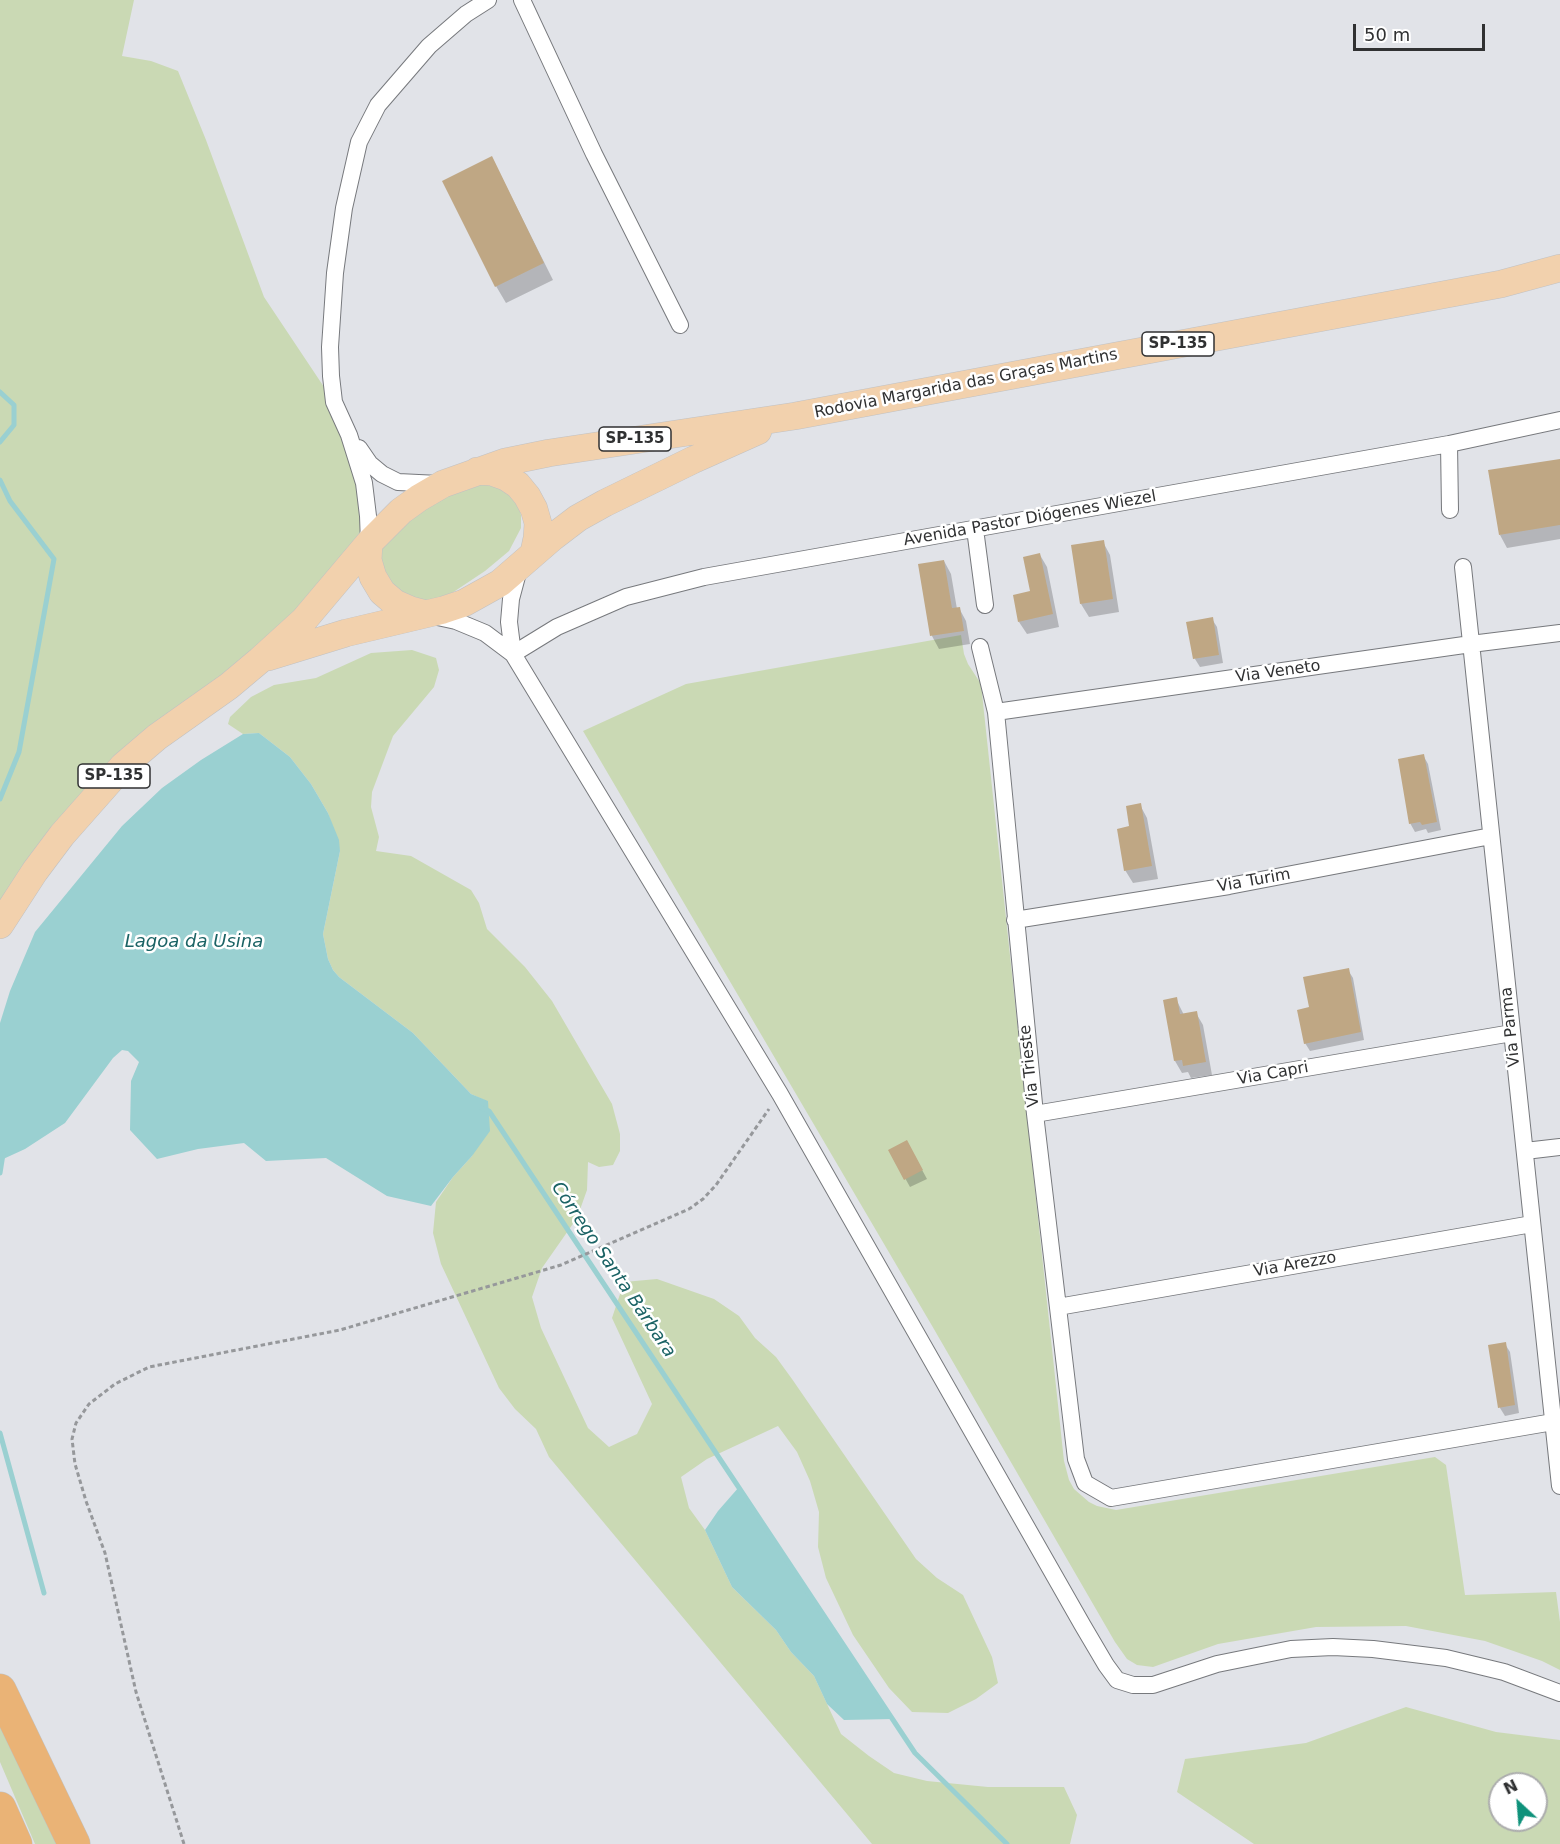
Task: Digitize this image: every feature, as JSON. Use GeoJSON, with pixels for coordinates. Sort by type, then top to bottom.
{"type":"FeatureCollection","features":[{"type":"Feature","properties":{"kind":"highway"},"geometry":{"type":"LineString","coordinates":[[0,1690],[74,1844]]}},
{"type":"Feature","properties":{"kind":"highway"},"geometry":{"type":"LineString","coordinates":[[0,1808],[16,1844]]}},
{"type":"Feature","properties":{"kind":"main road","name":"Rodovia Margarida das Graças Martins"},"geometry":{"type":"LineString","coordinates":[[0,925],[35,871],[62,835],[123,766],[157,737],[229,686],[260,660],[304,620],[369,543],[401,511],[443,484],[505,462],[549,453],[795,416],[1501,284],[1560,268]]}},
{"type":"Feature","properties":{"kind":"main road","name":"Rodovia Margarida das Graças Martins"},"geometry":{"type":"LineString","coordinates":[[260,660],[346,633],[464,603],[500,582],[527,558],[579,519],[605,503],[713,451],[795,416]]}},
{"type":"Feature","properties":{"kind":"main road"},"geometry":{"type":"LineString","coordinates":[[477,471],[492,472],[506,477],[518,485],[527,496],[538,523],[537,537],[527,558]]}},
{"type":"Feature","properties":{"kind":"main road"},"geometry":{"type":"LineString","coordinates":[[369,543],[368,560],[373,577],[382,592],[395,603],[426,614]]}},
{"type":"Feature","properties":{"kind":"street"},"geometry":{"type":"LineString","coordinates":[[369,543],[364,483],[349,435],[334,402],[331,376],[330,347],[334,273],[344,208],[359,142],[378,105],[429,46],[466,14],[489,0]]}},
{"type":"Feature","properties":{"kind":"street"},"geometry":{"type":"LineString","coordinates":[[522,0],[594,154],[680,325]]}},
{"type":"Feature","properties":{"kind":"street","name":"Avenida Pastor Diógenes Wiezel"},"geometry":{"type":"LineString","coordinates":[[513,654],[558,627],[626,597],[704,578],[1449,444],[1560,420]]}},
{"type":"Feature","properties":{"kind":"street"},"geometry":{"type":"LineString","coordinates":[[349,435],[370,464],[382,474],[398,482],[443,484]]}},
{"type":"Feature","properties":{"kind":"street"},"geometry":{"type":"LineString","coordinates":[[1449,444],[1450,510]]}},
{"type":"Feature","properties":{"kind":"street"},"geometry":{"type":"LineString","coordinates":[[975,530],[985,605]]}},
{"type":"Feature","properties":{"kind":"street"},"geometry":{"type":"LineString","coordinates":[[513,654],[509,622],[511,599],[514,582],[527,558]]}},
{"type":"Feature","properties":{"kind":"street","name":"Via Parma"},"geometry":{"type":"LineString","coordinates":[[1463,567],[1560,1486]]}},
{"type":"Feature","properties":{"kind":"street"},"geometry":{"type":"LineString","coordinates":[[426,614],[478,629],[513,654],[780,1094],[1083,1626],[1117,1680],[1133,1685],[1153,1685],[1217,1664],[1291,1649],[1333,1647],[1373,1649],[1446,1658],[1504,1672],[1560,1693]]}},
{"type":"Feature","properties":{"kind":"street","name":"Via Veneto"},"geometry":{"type":"LineString","coordinates":[[996,712],[1560,633]]}},
{"type":"Feature","properties":{"kind":"street","name":"Via Trieste"},"geometry":{"type":"LineString","coordinates":[[980,647],[996,712],[1035,1114],[1076,1459],[1085,1483],[1111,1498],[1553,1422]]}},
{"type":"Feature","properties":{"kind":"street","name":"Via Turim"},"geometry":{"type":"LineString","coordinates":[[1016,920],[1229,886],[1491,836]]}},
{"type":"Feature","properties":{"kind":"street","name":"Via Capri"},"geometry":{"type":"LineString","coordinates":[[1035,1114],[1512,1033]]}},
{"type":"Feature","properties":{"kind":"street"},"geometry":{"type":"LineString","coordinates":[[1524,1151],[1560,1148]]}},
{"type":"Feature","properties":{"kind":"street","name":"Via Arezzo"},"geometry":{"type":"LineString","coordinates":[[1058,1307],[1532,1224]]}},
{"type":"Feature","properties":{"kind":"path"},"geometry":{"type":"LineString","coordinates":[[184,1844],[136,1692],[105,1553],[75,1464],[72,1439],[76,1423],[89,1404],[115,1384],[149,1367],[340,1330],[561,1265],[689,1209],[716,1185],[780,1094]]}},
{"type":"Feature","properties":{"kind":"green space"},"geometry":{"type":"Polygon","coordinates":[[[0,0],[134,0],[122,56],[151,61],[178,71],[264,297],[334,402],[349,435],[369,543],[157,737],[0,925],[0,0]]]}},
{"type":"Feature","properties":{"kind":"green space"},"geometry":{"type":"Polygon","coordinates":[[[486,481],[509,493],[517,503],[521,515],[521,528],[509,551],[485,571],[449,595],[419,604],[406,601],[380,573],[381,546],[414,512],[445,493],[486,481]]]}},
{"type":"Feature","properties":{"kind":"green space"},"geometry":{"type":"Polygon","coordinates":[[[961,635],[968,664],[981,684],[1064,1461],[1074,1489],[1097,1506],[1116,1510],[1435,1457],[1446,1465],[1465,1595],[1556,1592],[1560,1622],[1560,1670],[1542,1661],[1485,1641],[1406,1626],[1316,1627],[1218,1644],[1153,1667],[1137,1665],[1127,1659],[583,731],[686,684],[961,635]]]}},
{"type":"Feature","properties":{"kind":"green space"},"geometry":{"type":"Polygon","coordinates":[[[412,650],[436,658],[439,670],[434,687],[393,736],[372,792],[371,807],[379,837],[376,851],[411,856],[471,890],[479,903],[487,929],[525,967],[552,1001],[612,1104],[620,1134],[620,1151],[613,1165],[599,1167],[588,1162],[587,1190],[577,1218],[542,1268],[532,1297],[541,1328],[588,1428],[609,1447],[637,1434],[652,1404],[612,1318],[624,1282],[657,1279],[714,1299],[739,1316],[755,1338],[776,1357],[916,1559],[937,1578],[963,1595],[992,1657],[998,1683],[976,1699],[948,1713],[912,1712],[889,1688],[853,1635],[826,1578],[818,1547],[819,1512],[810,1481],[797,1452],[778,1426],[707,1459],[681,1477],[689,1508],[705,1530],[732,1587],[776,1630],[791,1652],[814,1676],[841,1734],[869,1756],[894,1773],[927,1781],[988,1787],[1064,1787],[1077,1815],[1070,1844],[872,1844],[549,1457],[536,1429],[515,1409],[499,1388],[441,1264],[433,1233],[436,1202],[453,1177],[472,1156],[488,1102],[471,1094],[413,1033],[333,970],[328,959],[323,934],[340,851],[328,813],[311,784],[290,757],[259,733],[243,734],[228,724],[230,717],[251,697],[274,685],[316,678],[371,653],[412,650]]]}},
{"type":"Feature","properties":{"kind":"green space"},"geometry":{"type":"Polygon","coordinates":[[[1406,1707],[1496,1732],[1560,1740],[1560,1844],[1254,1844],[1177,1792],[1185,1759],[1306,1743],[1406,1707]]]}},
{"type":"Feature","properties":{"kind":"green space"},"geometry":{"type":"Polygon","coordinates":[[[0,1718],[61,1844],[35,1844],[0,1762],[0,1718]]]}},
{"type":"Feature","properties":{"kind":"water","name":"Lagoa da Usina"},"geometry":{"type":"Polygon","coordinates":[[[259,733],[290,757],[311,784],[328,813],[339,840],[340,851],[323,934],[328,959],[333,970],[413,1033],[471,1094],[488,1101],[490,1131],[431,1206],[387,1196],[326,1158],[266,1161],[244,1143],[198,1149],[157,1159],[130,1130],[131,1081],[139,1062],[128,1051],[122,1050],[113,1058],[65,1123],[25,1149],[0,1159],[0,1023],[10,991],[35,932],[122,826],[162,788],[243,734],[259,733]]]}},
{"type":"Feature","properties":{"kind":"water"},"geometry":{"type":"Polygon","coordinates":[[[739,1487],[893,1719],[844,1720],[827,1704],[814,1676],[791,1652],[776,1630],[732,1587],[705,1530],[739,1487]]]}},
{"type":"Feature","properties":{"kind":"building"},"geometry":{"type":"Polygon","coordinates":[[[492,156],[544,263],[495,287],[442,181],[492,156]]]}},
{"type":"Feature","properties":{"kind":"building"},"geometry":{"type":"Polygon","coordinates":[[[1560,459],[1560,525],[1499,535],[1488,470],[1560,459]]]}},
{"type":"Feature","properties":{"kind":"building"},"geometry":{"type":"Polygon","coordinates":[[[1104,540],[1113,599],[1080,604],[1071,545],[1104,540]]]}},
{"type":"Feature","properties":{"kind":"building"},"geometry":{"type":"Polygon","coordinates":[[[1040,553],[1053,614],[1018,622],[1013,595],[1030,591],[1023,557],[1040,553]]]}},
{"type":"Feature","properties":{"kind":"building"},"geometry":{"type":"Polygon","coordinates":[[[944,560],[952,608],[960,607],[964,631],[930,636],[918,564],[944,560]]]}},
{"type":"Feature","properties":{"kind":"building"},"geometry":{"type":"Polygon","coordinates":[[[1213,617],[1219,655],[1193,659],[1186,622],[1213,617]]]}},
{"type":"Feature","properties":{"kind":"building"},"geometry":{"type":"Polygon","coordinates":[[[1424,754],[1437,822],[1422,825],[1420,822],[1409,824],[1398,759],[1424,754]]]}},
{"type":"Feature","properties":{"kind":"building"},"geometry":{"type":"Polygon","coordinates":[[[1141,803],[1152,866],[1124,871],[1117,829],[1129,826],[1126,806],[1141,803]]]}},
{"type":"Feature","properties":{"kind":"building"},"geometry":{"type":"Polygon","coordinates":[[[1349,968],[1361,1032],[1304,1044],[1297,1010],[1309,1007],[1303,977],[1349,968]]]}},
{"type":"Feature","properties":{"kind":"building"},"geometry":{"type":"Polygon","coordinates":[[[1177,997],[1180,1014],[1197,1011],[1206,1062],[1183,1066],[1182,1060],[1174,1061],[1163,1000],[1177,997]]]}},
{"type":"Feature","properties":{"kind":"building"},"geometry":{"type":"Polygon","coordinates":[[[907,1140],[923,1170],[904,1180],[888,1150],[907,1140]]]}},
{"type":"Feature","properties":{"kind":"building"},"geometry":{"type":"Polygon","coordinates":[[[1506,1342],[1515,1405],[1498,1408],[1488,1345],[1506,1342]]]}},
{"type":"Feature","properties":{"kind":"waterway","name":"Córrego Santa Bárbara"},"geometry":{"type":"LineString","coordinates":[[0,392],[14,405],[14,425],[0,442]]}},
{"type":"Feature","properties":{"kind":"waterway","name":"Córrego Santa Bárbara"},"geometry":{"type":"LineString","coordinates":[[0,480],[10,501],[54,559],[19,752],[0,799]]}},
{"type":"Feature","properties":{"kind":"waterway","name":"Córrego Santa Bárbara"},"geometry":{"type":"LineString","coordinates":[[482,1108],[489,1111],[915,1753],[1007,1844]]}},
{"type":"Feature","properties":{"kind":"waterway"},"geometry":{"type":"LineString","coordinates":[[0,1173],[3,1154]]}},
{"type":"Feature","properties":{"kind":"waterway"},"geometry":{"type":"LineString","coordinates":[[0,1433],[44,1593]]}}]}
